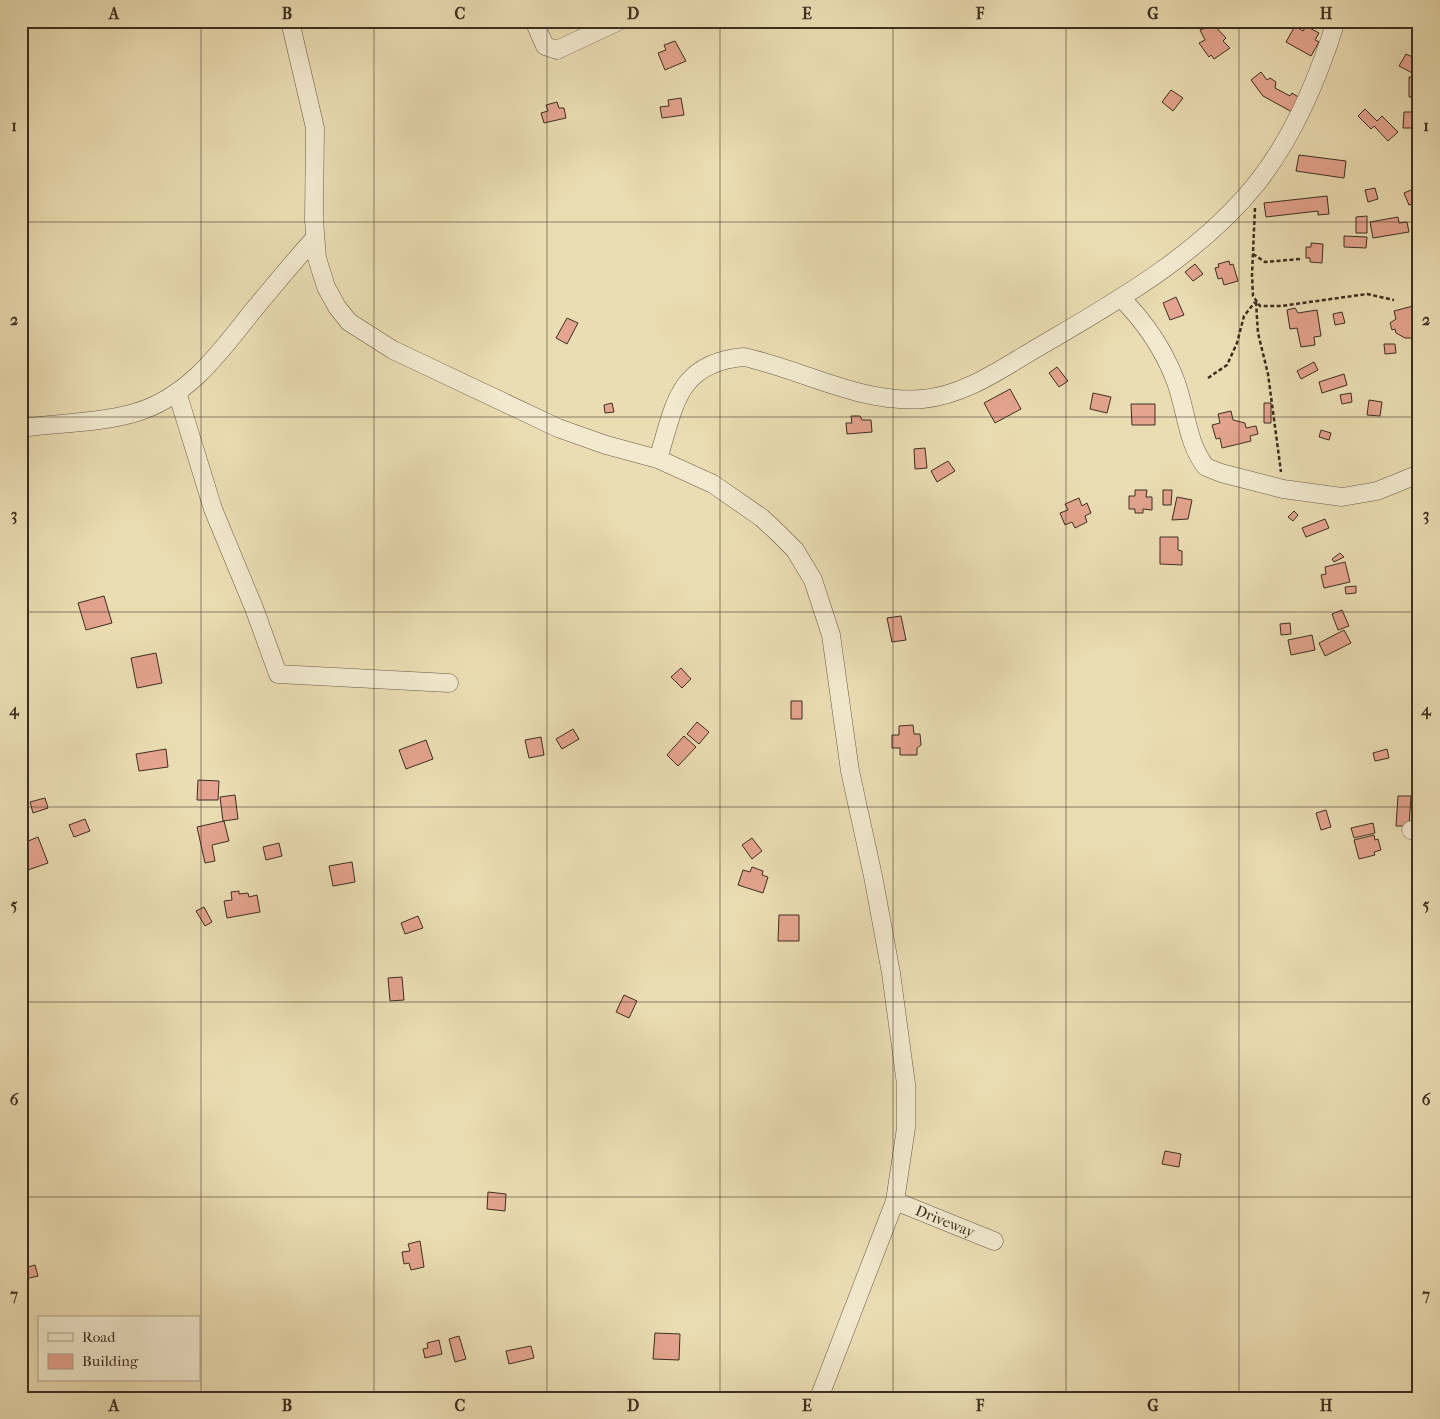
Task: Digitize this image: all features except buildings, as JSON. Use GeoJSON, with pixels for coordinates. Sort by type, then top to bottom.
{"type":"FeatureCollection","features":[{"type":"Feature","properties":{"kind":"street"},"geometry":{"type":"LineString","coordinates":[[290,21],[315,128],[315,238],[317,258],[326,287],[343,314],[365,333],[435,370],[558,428],[606,445],[658,459],[713,484],[762,518],[795,550],[813,580],[831,635],[850,771],[874,876],[901,1037],[906,1084],[906,1128],[895,1201],[820,1398]]}},
{"type":"Feature","properties":{"kind":"street"},"geometry":{"type":"LineString","coordinates":[[534,21],[545,46],[557,50],[619,21]]}},
{"type":"Feature","properties":{"kind":"street"},"geometry":{"type":"LineString","coordinates":[[658,459],[682,390],[697,370],[726,358],[744,357],[876,396],[912,399],[940,396],[986,378],[1121,298],[1183,255],[1256,184],[1273,160],[1304,106],[1336,21]]}},
{"type":"Feature","properties":{"kind":"street"},"geometry":{"type":"LineString","coordinates":[[21,428],[107,419],[155,405],[177,392],[208,366],[315,238]]}},
{"type":"Feature","properties":{"kind":"street"},"geometry":{"type":"LineString","coordinates":[[1121,298],[1150,331],[1175,378],[1193,441],[1206,467],[1220,473],[1283,489],[1328,496],[1354,496],[1377,491],[1419,474]]}},
{"type":"Feature","properties":{"kind":"street"},"geometry":{"type":"LineString","coordinates":[[177,392],[213,509],[254,608],[278,674],[449,683]]}},
{"type":"Feature","properties":{"kind":"street","name":"Driveway"},"geometry":{"type":"LineString","coordinates":[[895,1201],[994,1242]]}},
{"type":"Feature","properties":{"kind":"path"},"geometry":{"type":"LineString","coordinates":[[1256,184],[1252,275],[1253,296],[1260,306],[1281,306],[1367,294],[1394,300]]}},
{"type":"Feature","properties":{"kind":"path"},"geometry":{"type":"LineString","coordinates":[[1253,254],[1265,262],[1300,259]]}},
{"type":"Feature","properties":{"kind":"path"},"geometry":{"type":"LineString","coordinates":[[1208,378],[1227,365],[1237,343],[1244,316],[1256,301]]}},
{"type":"Feature","properties":{"kind":"path"},"geometry":{"type":"LineString","coordinates":[[1256,301],[1258,333],[1273,403],[1283,489]]}}]}
